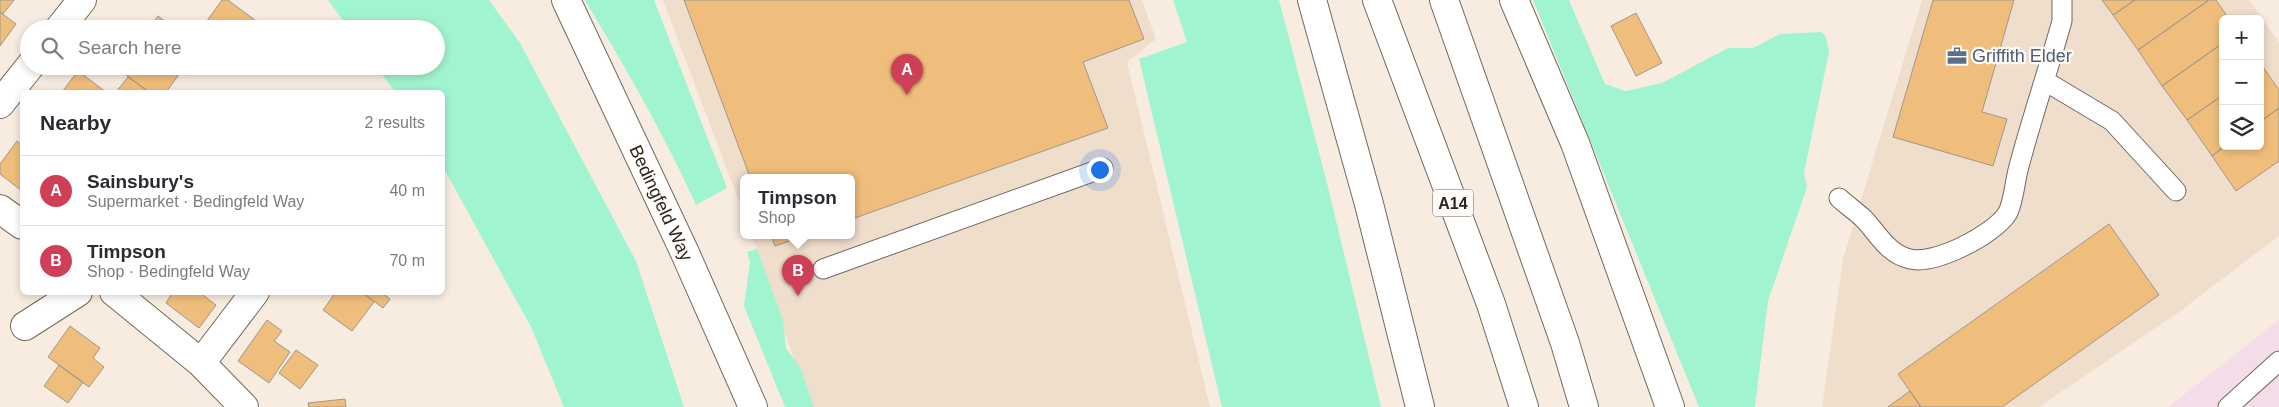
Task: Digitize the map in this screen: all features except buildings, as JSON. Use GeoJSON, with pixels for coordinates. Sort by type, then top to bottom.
{"type":"FeatureCollection","features":[{"type":"Feature","properties":{"kind":"main road"},"geometry":{"type":"LineString","coordinates":[[66,20],[82,0]]}},
{"type":"Feature","properties":{"kind":"main road","name":"Bedingfeld Way"},"geometry":{"type":"LineString","coordinates":[[566,0],[682,247],[753,407]]}},
{"type":"Feature","properties":{"kind":"main road"},"geometry":{"type":"LineString","coordinates":[[1312,0],[1369,204],[1420,407]]}},
{"type":"Feature","properties":{"kind":"main road","name":"A14"},"geometry":{"type":"LineString","coordinates":[[1378,0],[1491,304],[1524,407]]}},
{"type":"Feature","properties":{"kind":"main road"},"geometry":{"type":"LineString","coordinates":[[1444,0],[1565,343],[1584,407]]}},
{"type":"Feature","properties":{"kind":"main road"},"geometry":{"type":"LineString","coordinates":[[1514,0],[1575,143],[1670,407]]}},
{"type":"Feature","properties":{"kind":"main road"},"geometry":{"type":"LineString","coordinates":[[0,104],[23,75]]}},
{"type":"Feature","properties":{"kind":"main road"},"geometry":{"type":"LineString","coordinates":[[0,209],[20,224]]}},
{"type":"Feature","properties":{"kind":"main road"},"geometry":{"type":"LineString","coordinates":[[25,326],[73,295]]}},
{"type":"Feature","properties":{"kind":"main road"},"geometry":{"type":"LineString","coordinates":[[118,295],[201,364],[244,407]]}},
{"type":"Feature","properties":{"kind":"main road"},"geometry":{"type":"LineString","coordinates":[[201,364],[253,295]]}},
{"type":"Feature","properties":{"kind":"lane"},"geometry":{"type":"LineString","coordinates":[[1839,198],[1863,218],[1879,239],[1899,254],[1910,259],[1927,260],[1950,252],[1993,229],[2008,213],[2018,171],[2062,21],[2062,0]]}},
{"type":"Feature","properties":{"kind":"lane"},"geometry":{"type":"LineString","coordinates":[[2044,81],[2112,121],[2176,191]]}},
{"type":"Feature","properties":{"kind":"lane"},"geometry":{"type":"LineString","coordinates":[[823,270],[1103,168]]}},
{"type":"Feature","properties":{"kind":"lane"},"geometry":{"type":"LineString","coordinates":[[2228,407],[2279,361]]}},
{"type":"Feature","properties":{"kind":"shaded area"},"geometry":{"type":"Polygon","coordinates":[[[663,0],[1142,0],[1156,39],[1127,62],[1210,407],[810,407],[753,239],[855,239],[855,174],[740,174],[740,204],[663,0]]]}},
{"type":"Feature","properties":{"kind":"shaded area"},"geometry":{"type":"Polygon","coordinates":[[[1922,0],[2249,0],[2260,15],[2219,15],[2219,150],[2264,150],[2264,21],[2279,42],[2279,236],[2179,312],[2039,407],[1822,407],[1843,259],[1922,0]]]}},
{"type":"Feature","properties":{"kind":"shaded area"},"geometry":{"type":"Polygon","coordinates":[[[2279,320],[2279,407],[2168,407],[2279,320]]]}},
{"type":"Feature","properties":{"kind":"green space"},"geometry":{"type":"Polygon","coordinates":[[[328,0],[489,0],[520,43],[636,261],[684,407],[564,407],[531,327],[445,171],[445,90],[394,90],[383,75],[445,75],[445,20],[342,20],[328,0]]]}},
{"type":"Feature","properties":{"kind":"green space"},"geometry":{"type":"Polygon","coordinates":[[[585,0],[654,0],[727,188],[696,205],[657,127],[585,0]]]}},
{"type":"Feature","properties":{"kind":"green space"},"geometry":{"type":"Polygon","coordinates":[[[1173,0],[1279,0],[1326,179],[1381,407],[1222,407],[1139,59],[1187,42],[1173,0]]]}},
{"type":"Feature","properties":{"kind":"green space"},"geometry":{"type":"Polygon","coordinates":[[[1533,0],[1569,0],[1605,84],[1626,91],[1662,83],[1728,48],[1753,48],[1780,34],[1822,32],[1826,37],[1829,52],[1804,173],[1807,187],[1768,301],[1755,407],[1699,407],[1533,0]]]}},
{"type":"Feature","properties":{"kind":"green space"},"geometry":{"type":"Polygon","coordinates":[[[757,249],[783,320],[786,348],[801,369],[814,407],[785,407],[744,306],[750,262],[747,252],[757,249]]]}},
{"type":"Feature","properties":{"kind":"place","name":"Griffith Elder"},"geometry":{"type":"Point","coordinates":[1957,56]}},
{"type":"Feature","properties":{"kind":"place","name":"Sainsbury's"},"geometry":{"type":"Point","coordinates":[907,95]}},
{"type":"Feature","properties":{"kind":"place","name":"Timpson"},"geometry":{"type":"Point","coordinates":[798,296]}}]}
